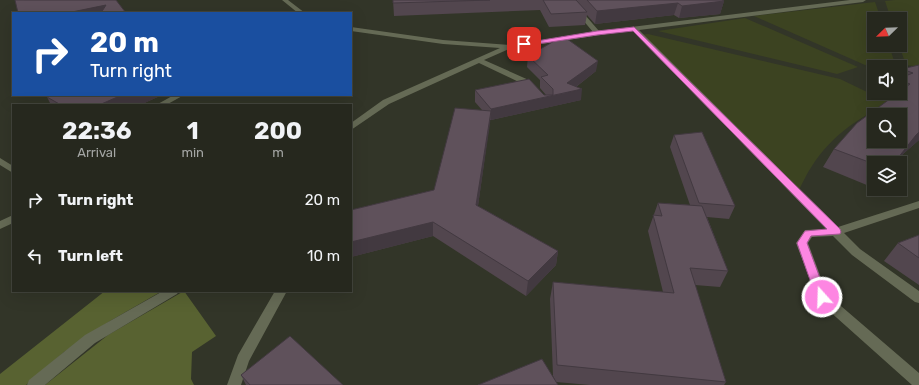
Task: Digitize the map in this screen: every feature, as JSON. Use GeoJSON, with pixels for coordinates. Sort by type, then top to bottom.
{"type":"FeatureCollection","features":[{"type":"Feature","properties":{"kind":"lane"},"geometry":{"type":"LineString","coordinates":[[285,0],[301,12]]}},
{"type":"Feature","properties":{"kind":"lane"},"geometry":{"type":"LineString","coordinates":[[569,0],[597,33]]}},
{"type":"Feature","properties":{"kind":"lane"},"geometry":{"type":"LineString","coordinates":[[352,126],[386,102],[510,47],[597,33],[863,0]]}},
{"type":"Feature","properties":{"kind":"lane"},"geometry":{"type":"LineString","coordinates":[[352,29],[401,38],[510,47]]}},
{"type":"Feature","properties":{"kind":"lane"},"geometry":{"type":"LineString","coordinates":[[634,29],[856,252],[919,298]]}},
{"type":"Feature","properties":{"kind":"lane"},"geometry":{"type":"LineString","coordinates":[[478,60],[528,83],[537,93]]}},
{"type":"Feature","properties":{"kind":"lane"},"geometry":{"type":"LineString","coordinates":[[162,104],[178,96]]}},
{"type":"Feature","properties":{"kind":"lane"},"geometry":{"type":"LineString","coordinates":[[0,161],[12,169]]}},
{"type":"Feature","properties":{"kind":"lane"},"geometry":{"type":"LineString","coordinates":[[919,204],[836,232],[808,233],[802,243],[822,297],[919,382]]}},
{"type":"Feature","properties":{"kind":"lane"},"geometry":{"type":"LineString","coordinates":[[0,225],[12,219]]}},
{"type":"Feature","properties":{"kind":"lane"},"geometry":{"type":"LineString","coordinates":[[34,385],[90,340],[171,292]]}},
{"type":"Feature","properties":{"kind":"lane"},"geometry":{"type":"LineString","coordinates":[[234,385],[243,359],[280,292]]}},
{"type":"Feature","properties":{"kind":"green space"},"geometry":{"type":"Polygon","coordinates":[[[919,0],[919,67],[907,65],[907,60],[904,60],[901,52],[907,52],[907,12],[889,12],[885,1],[919,0]]]}},
{"type":"Feature","properties":{"kind":"green space"},"geometry":{"type":"Polygon","coordinates":[[[875,2],[879,12],[867,12],[867,52],[891,52],[894,60],[867,60],[867,65],[865,65],[754,16],[875,2]]]}},
{"type":"Feature","properties":{"kind":"green space"},"geometry":{"type":"Polygon","coordinates":[[[745,18],[858,67],[837,74],[658,31],[745,18]]]}},
{"type":"Feature","properties":{"kind":"green space"},"geometry":{"type":"Polygon","coordinates":[[[648,34],[840,79],[867,92],[867,100],[884,100],[890,103],[879,108],[867,108],[867,115],[846,128],[828,145],[808,172],[799,190],[638,35],[648,34]]]}},
{"type":"Feature","properties":{"kind":"green space"},"geometry":{"type":"Polygon","coordinates":[[[104,292],[160,292],[110,321],[64,352],[26,385],[0,385],[0,374],[104,292]]]}},
{"type":"Feature","properties":{"kind":"green space"},"geometry":{"type":"Polygon","coordinates":[[[185,292],[216,336],[192,352],[191,379],[194,385],[45,385],[108,335],[185,292]]]}},
{"type":"Feature","properties":{"kind":"building"},"geometry":{"type":"Polygon","coordinates":[[[15,0],[116,0],[125,12],[102,12],[106,5],[72,12],[18,12],[15,0]]]}},
{"type":"Feature","properties":{"kind":"building"},"geometry":{"type":"Polygon","coordinates":[[[393,0],[490,0],[393,3],[393,0]]]}},
{"type":"Feature","properties":{"kind":"building"},"geometry":{"type":"Polygon","coordinates":[[[543,0],[576,0],[587,12],[551,14],[543,0]]]}},
{"type":"Feature","properties":{"kind":"building"},"geometry":{"type":"Polygon","coordinates":[[[587,0],[724,1],[682,6],[678,3],[597,11],[587,0]]]}},
{"type":"Feature","properties":{"kind":"building"},"geometry":{"type":"Polygon","coordinates":[[[563,36],[598,61],[567,83],[582,89],[491,109],[475,90],[529,79],[544,95],[553,95],[553,89],[541,77],[548,75],[528,56],[563,36]]]}},
{"type":"Feature","properties":{"kind":"building"},"geometry":{"type":"Polygon","coordinates":[[[919,65],[919,132],[907,146],[907,108],[878,108],[888,100],[907,100],[907,86],[910,84],[907,83],[907,75],[913,73],[907,71],[907,68],[919,65]]]}},
{"type":"Feature","properties":{"kind":"building"},"geometry":{"type":"Polygon","coordinates":[[[120,96],[101,104],[59,104],[47,97],[120,96]]]}},
{"type":"Feature","properties":{"kind":"building"},"geometry":{"type":"Polygon","coordinates":[[[455,108],[491,111],[476,205],[558,251],[528,281],[433,222],[352,242],[352,210],[434,190],[455,108]]]}},
{"type":"Feature","properties":{"kind":"building"},"geometry":{"type":"Polygon","coordinates":[[[867,116],[867,148],[906,148],[900,156],[867,156],[867,161],[834,149],[857,123],[867,116]]]}},
{"type":"Feature","properties":{"kind":"building"},"geometry":{"type":"Polygon","coordinates":[[[702,132],[735,206],[699,203],[674,135],[702,132]]]}},
{"type":"Feature","properties":{"kind":"building"},"geometry":{"type":"Polygon","coordinates":[[[658,203],[702,206],[728,271],[690,268],[726,382],[557,365],[553,282],[674,293],[653,215],[662,216],[658,203]]]}},
{"type":"Feature","properties":{"kind":"building"},"geometry":{"type":"Polygon","coordinates":[[[919,235],[919,258],[898,243],[919,235]]]}},
{"type":"Feature","properties":{"kind":"building"},"geometry":{"type":"Polygon","coordinates":[[[290,336],[343,385],[250,385],[241,375],[290,336]]]}},
{"type":"Feature","properties":{"kind":"building"},"geometry":{"type":"Polygon","coordinates":[[[542,359],[558,385],[478,385],[542,359]]]}},
{"type":"Feature","properties":{"kind":"route"},"geometry":{"type":"LineString","coordinates":[[524,44],[634,29],[836,232],[808,233],[802,243],[822,297]]}}]}
